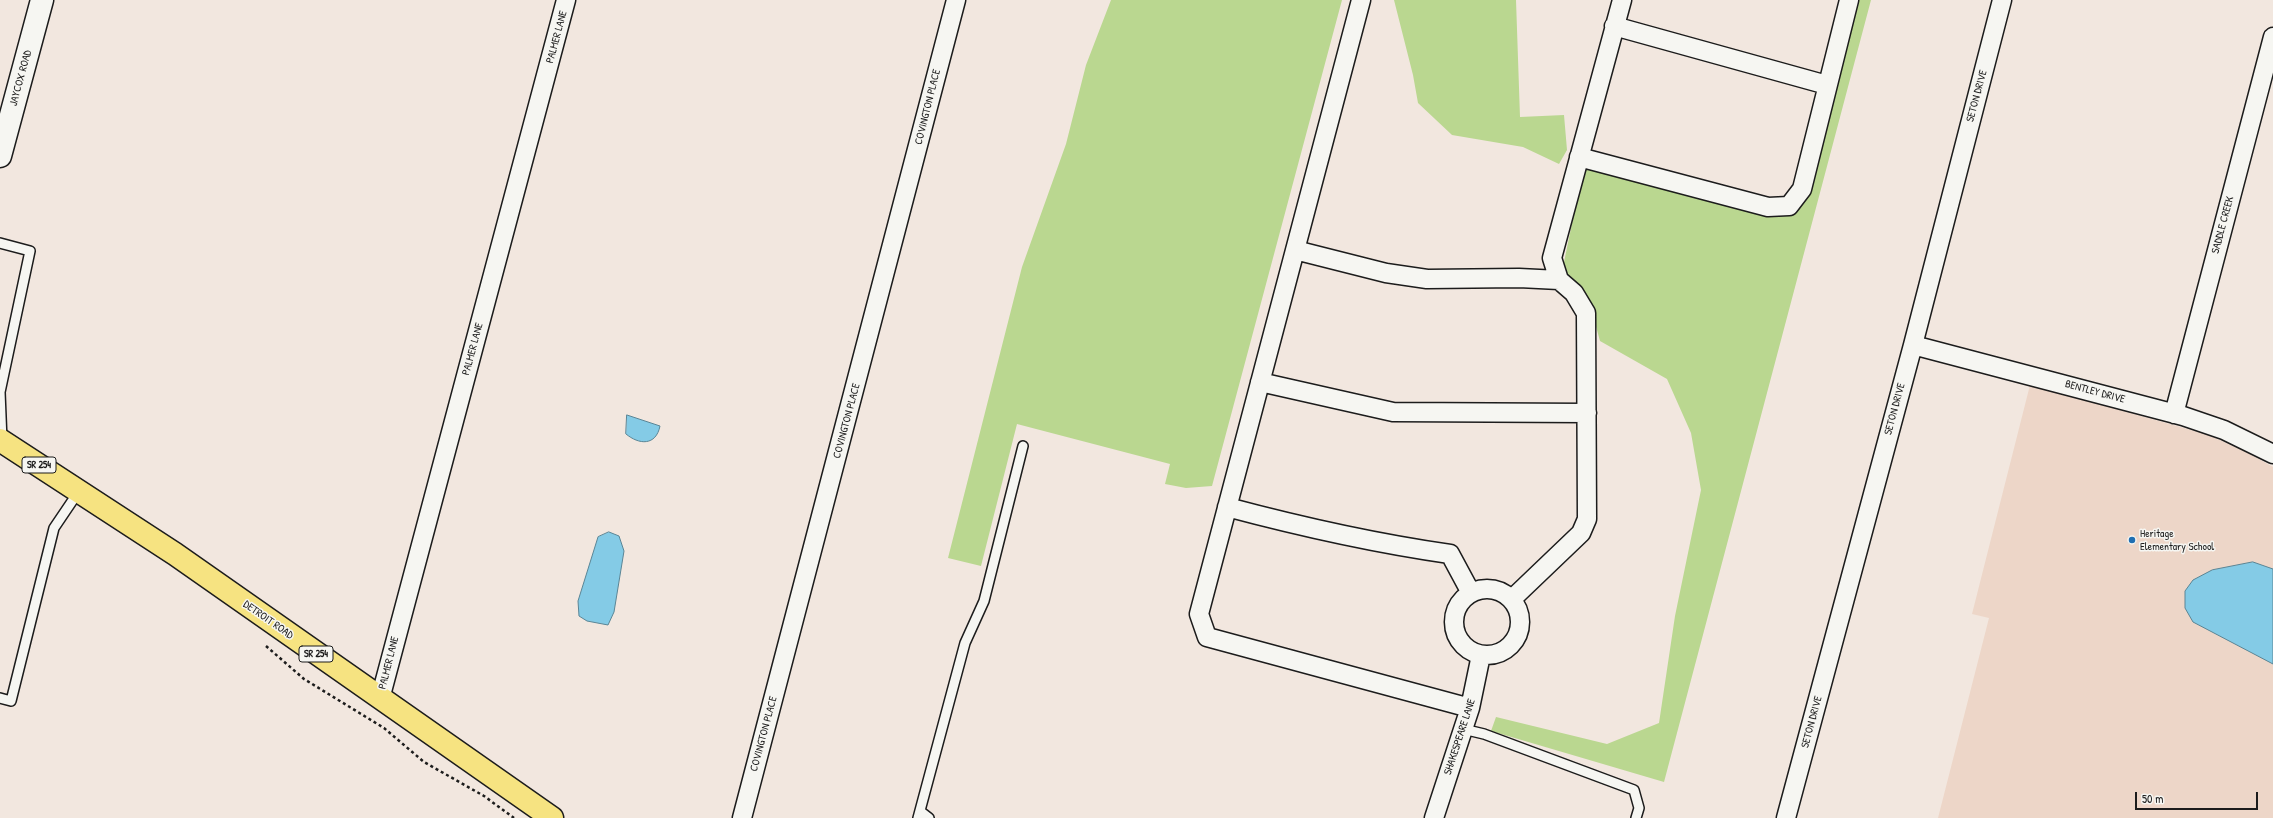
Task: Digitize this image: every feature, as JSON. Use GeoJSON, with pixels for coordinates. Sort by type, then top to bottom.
{"type":"FeatureCollection","features":[{"type":"Feature","properties":{"kind":"main road","name":"DETROIT ROAD"},"geometry":{"type":"LineString","coordinates":[[1,440],[175,554],[531,808],[552,818]]}},
{"type":"Feature","properties":{"kind":"street","name":"JAYCOX ROAD"},"geometry":{"type":"LineString","coordinates":[[0,156],[42,0]]}},
{"type":"Feature","properties":{"kind":"street","name":"PALMER LANE"},"geometry":{"type":"LineString","coordinates":[[380,699],[566,0]]}},
{"type":"Feature","properties":{"kind":"street","name":"COVINGTON PLACE"},"geometry":{"type":"LineString","coordinates":[[742,818],[956,0]]}},
{"type":"Feature","properties":{"kind":"street"},"geometry":{"type":"LineString","coordinates":[[1361,0],[1199,614],[1207,637],[1470,708]]}},
{"type":"Feature","properties":{"kind":"street"},"geometry":{"type":"LineString","coordinates":[[1512,599],[1581,533],[1587,519],[1586,313],[1574,293],[1559,280],[1552,258],[1622,0]]}},
{"type":"Feature","properties":{"kind":"street"},"geometry":{"type":"LineString","coordinates":[[1579,157],[1768,207],[1789,206],[1802,188],[1849,0]]}},
{"type":"Feature","properties":{"kind":"street","name":"SETON DRIVE"},"geometry":{"type":"LineString","coordinates":[[1786,818],[2002,0]]}},
{"type":"Feature","properties":{"kind":"street"},"geometry":{"type":"LineString","coordinates":[[1614,26],[1827,85]]}},
{"type":"Feature","properties":{"kind":"street","name":"SADDLE CREEK"},"geometry":{"type":"LineString","coordinates":[[2174,414],[2273,37]]}},
{"type":"Feature","properties":{"kind":"street"},"geometry":{"type":"LineString","coordinates":[[1295,250],[1386,273],[1427,279],[1519,278],[1559,280]]}},
{"type":"Feature","properties":{"kind":"street","name":"BENTLEY DRIVE"},"geometry":{"type":"LineString","coordinates":[[1912,345],[2174,414],[2224,430],[2273,454]]}},
{"type":"Feature","properties":{"kind":"street"},"geometry":{"type":"LineString","coordinates":[[1260,382],[1393,412],[1587,413]]}},
{"type":"Feature","properties":{"kind":"street"},"geometry":{"type":"LineString","coordinates":[[1227,507],[1307,528],[1381,544],[1450,554],[1471,593]]}},
{"type":"Feature","properties":{"kind":"street"},"geometry":{"type":"LineString","coordinates":[[1492,590],[1501,592],[1512,599],[1519,610],[1520,628],[1517,637],[1504,651],[1496,655],[1481,656],[1466,648],[1457,638],[1453,621],[1458,606],[1464,597],[1471,593],[1492,590]]}},
{"type":"Feature","properties":{"kind":"street","name":"SHAKESPEARE LANE"},"geometry":{"type":"LineString","coordinates":[[1434,818],[1470,708],[1481,656]]}},
{"type":"Feature","properties":{"kind":"lane"},"geometry":{"type":"LineString","coordinates":[[0,242],[30,251],[0,392],[1,440]]}},
{"type":"Feature","properties":{"kind":"lane"},"geometry":{"type":"LineString","coordinates":[[930,818],[919,815],[965,643],[984,601],[1023,446]]}},
{"type":"Feature","properties":{"kind":"lane"},"geometry":{"type":"LineString","coordinates":[[0,698],[11,701],[54,528],[78,491]]}},
{"type":"Feature","properties":{"kind":"lane"},"geometry":{"type":"LineString","coordinates":[[1463,729],[1484,734],[1634,790],[1639,808],[1636,818]]}},
{"type":"Feature","properties":{"kind":"path"},"geometry":{"type":"LineString","coordinates":[[266,646],[304,679],[384,728],[424,762],[484,796],[514,818]]}},
{"type":"Feature","properties":{"kind":"shaded area","name":"Heritage Elementary School"},"geometry":{"type":"Polygon","coordinates":[[[2030,385],[2209,435],[2250,454],[2273,467],[2273,818],[1938,818],[1989,618],[1972,614],[2030,385]]]}},
{"type":"Feature","properties":{"kind":"green space"},"geometry":{"type":"Polygon","coordinates":[[[1111,0],[1342,0],[1212,486],[1186,488],[1165,484],[1170,464],[1017,424],[981,566],[948,558],[1022,267],[1066,144],[1086,65],[1111,0]]]}},
{"type":"Feature","properties":{"kind":"green space"},"geometry":{"type":"Polygon","coordinates":[[[1394,0],[1516,0],[1520,117],[1564,115],[1567,150],[1559,164],[1523,147],[1452,135],[1418,103],[1413,75],[1394,0]]]}},
{"type":"Feature","properties":{"kind":"green space"},"geometry":{"type":"Polygon","coordinates":[[[1854,0],[1871,0],[1664,782],[1491,731],[1496,717],[1607,744],[1659,723],[1675,616],[1701,490],[1691,433],[1667,379],[1600,341],[1592,312],[1563,267],[1584,165],[1790,213],[1854,0]]]}},
{"type":"Feature","properties":{"kind":"water"},"geometry":{"type":"Polygon","coordinates":[[[627,415],[660,426],[658,433],[651,440],[646,442],[641,442],[631,438],[626,434],[627,415]]]}},
{"type":"Feature","properties":{"kind":"water"},"geometry":{"type":"Polygon","coordinates":[[[609,532],[619,536],[624,551],[614,612],[608,625],[587,621],[579,616],[578,601],[598,537],[609,532]]]}},
{"type":"Feature","properties":{"kind":"water"},"geometry":{"type":"Polygon","coordinates":[[[2253,562],[2273,569],[2273,664],[2193,622],[2185,608],[2185,591],[2193,580],[2212,570],[2253,562]]]}},
{"type":"Feature","properties":{"kind":"place","name":"Heritage Elementary School"},"geometry":{"type":"Point","coordinates":[2132,540]}}]}
